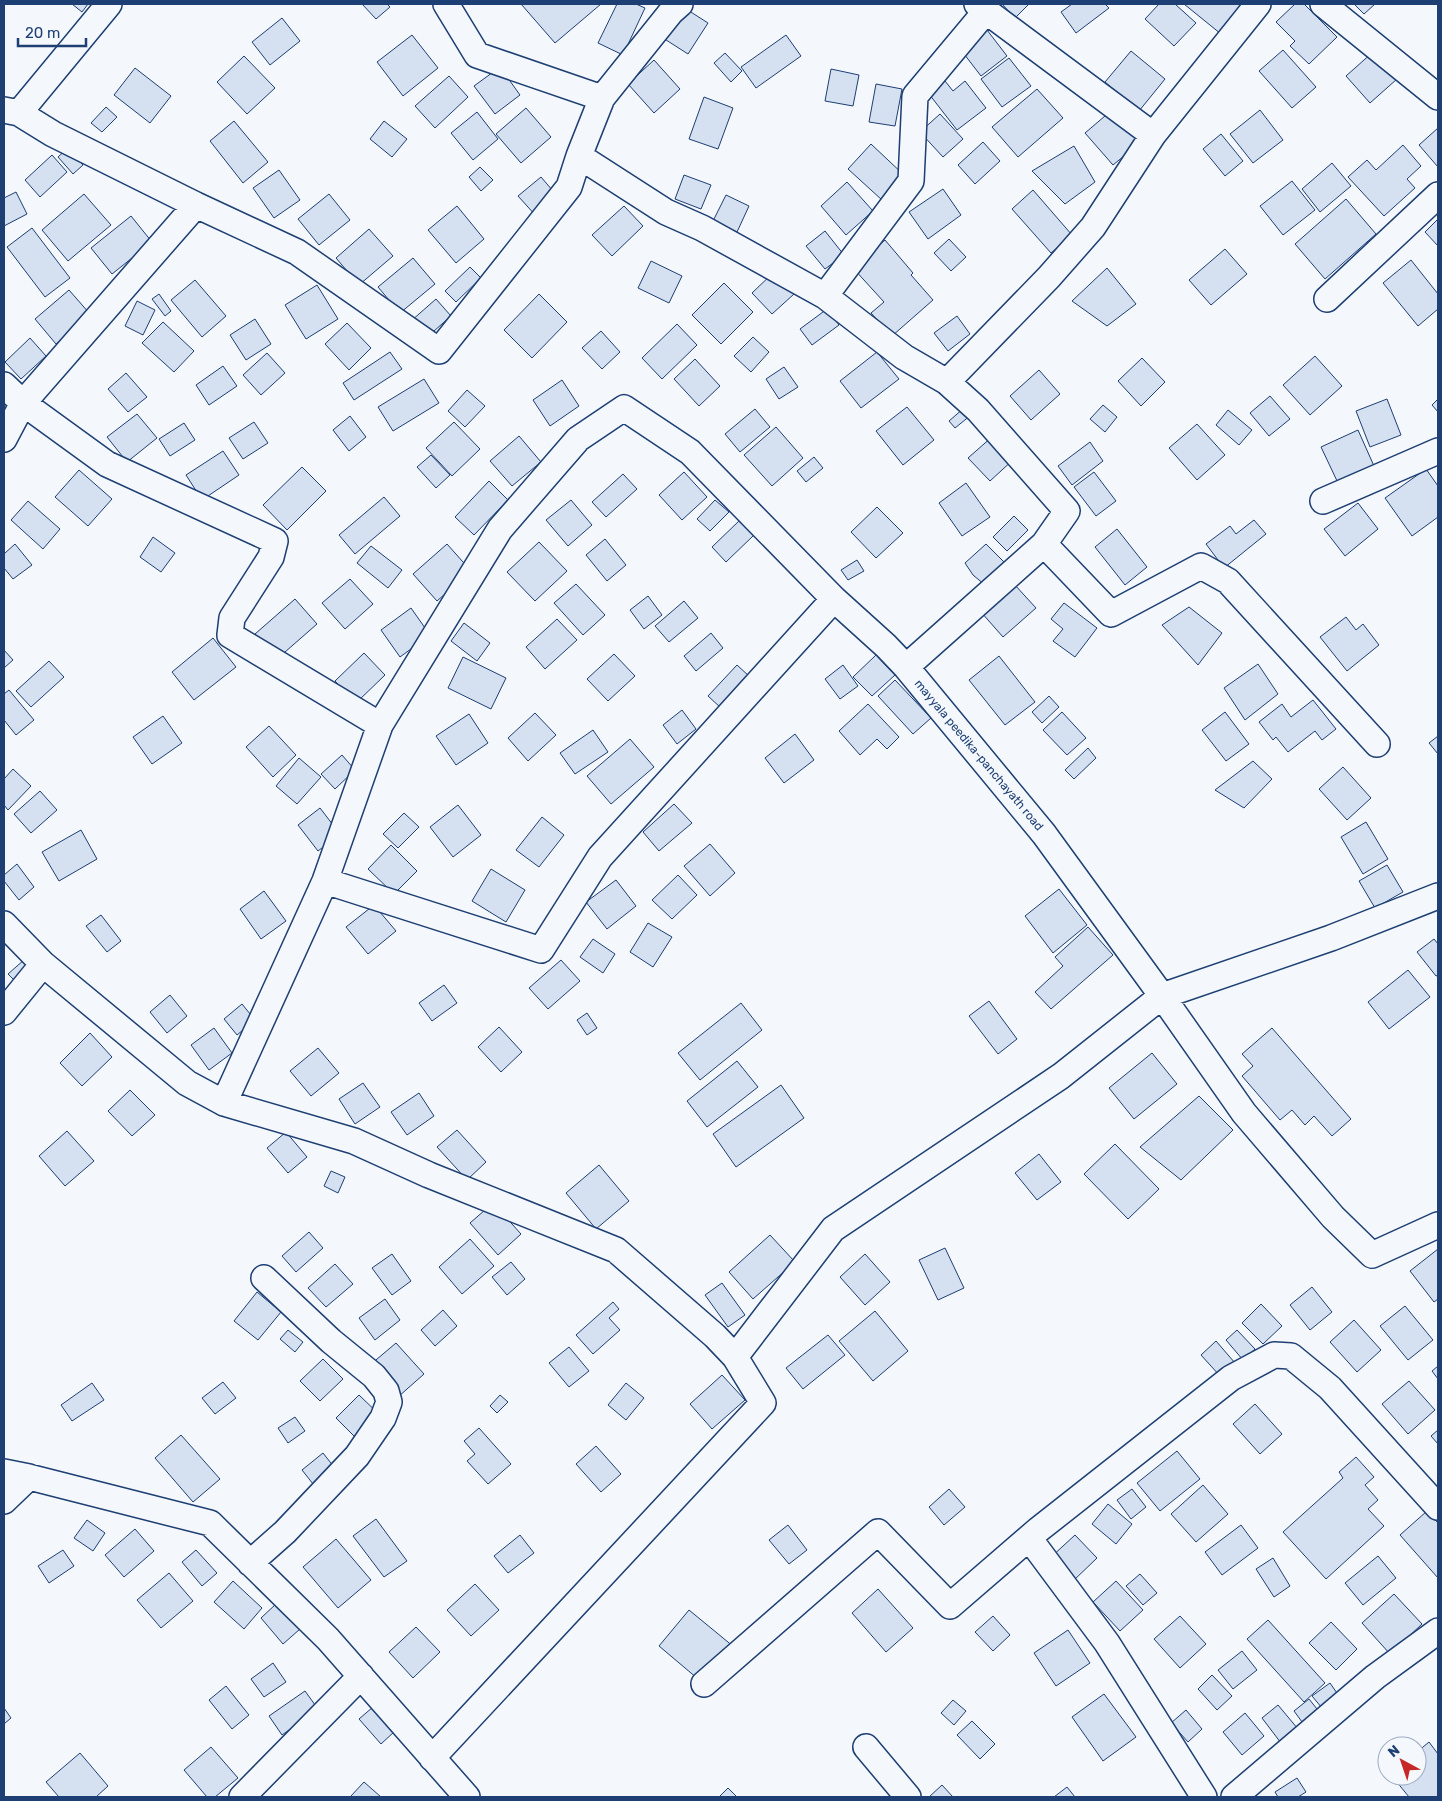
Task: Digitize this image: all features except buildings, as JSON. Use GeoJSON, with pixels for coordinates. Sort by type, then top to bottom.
{"type":"FeatureCollection","features":[{"type":"Feature","properties":{"kind":"street"},"geometry":{"type":"LineString","coordinates":[[446,4],[478,55],[602,98]]}},
{"type":"Feature","properties":{"kind":"street"},"geometry":{"type":"LineString","coordinates":[[106,5],[11,112],[196,205],[297,252],[439,351],[569,187],[602,98],[670,12],[680,4]]}},
{"type":"Feature","properties":{"kind":"street"},"geometry":{"type":"LineString","coordinates":[[947,382],[1049,276],[1093,227],[1153,136],[1258,4]]}},
{"type":"Feature","properties":{"kind":"street"},"geometry":{"type":"LineString","coordinates":[[1323,4],[1438,97]]}},
{"type":"Feature","properties":{"kind":"street"},"geometry":{"type":"LineString","coordinates":[[825,296],[911,181],[915,96],[981,7],[1153,136]]}},
{"type":"Feature","properties":{"kind":"street","name":"mayyala peedika-panchayath road"},"geometry":{"type":"LineString","coordinates":[[579,156],[666,212],[702,228],[825,296],[904,357],[947,382],[978,410],[1067,511],[1044,544],[906,667],[1044,834],[1162,996],[1244,1113],[1333,1217],[1372,1255],[1438,1225]]}},
{"type":"Feature","properties":{"kind":"street"},"geometry":{"type":"LineString","coordinates":[[1326,300],[1438,195]]}},
{"type":"Feature","properties":{"kind":"street"},"geometry":{"type":"LineString","coordinates":[[4,439],[23,403],[196,205]]}},
{"type":"Feature","properties":{"kind":"street"},"geometry":{"type":"LineString","coordinates":[[4,385],[23,403],[107,464],[275,541],[271,557],[232,618],[230,635],[380,725]]}},
{"type":"Feature","properties":{"kind":"street"},"geometry":{"type":"LineString","coordinates":[[224,1102],[326,881],[380,725],[500,529],[578,439],[624,408],[690,452],[834,599],[886,646],[906,667]]}},
{"type":"Feature","properties":{"kind":"street"},"geometry":{"type":"LineString","coordinates":[[1323,501],[1438,451]]}},
{"type":"Feature","properties":{"kind":"street"},"geometry":{"type":"LineString","coordinates":[[1044,544],[1111,614],[1201,566],[1228,581],[1377,744]]}},
{"type":"Feature","properties":{"kind":"street"},"geometry":{"type":"LineString","coordinates":[[326,881],[542,950],[600,857],[834,599]]}},
{"type":"Feature","properties":{"kind":"street"},"geometry":{"type":"LineString","coordinates":[[735,1357],[833,1230],[1061,1076],[1162,996],[1331,938],[1438,896]]}},
{"type":"Feature","properties":{"kind":"street"},"geometry":{"type":"LineString","coordinates":[[4,924],[43,964],[187,1083],[224,1102],[354,1140],[429,1175],[616,1250],[715,1336],[735,1357],[763,1403],[432,1758]]}},
{"type":"Feature","properties":{"kind":"street"},"geometry":{"type":"LineString","coordinates":[[4,1012],[43,964]]}},
{"type":"Feature","properties":{"kind":"street"},"geometry":{"type":"LineString","coordinates":[[1438,1208],[1422,1215],[1438,1220]]}},
{"type":"Feature","properties":{"kind":"street"},"geometry":{"type":"LineString","coordinates":[[250,1563],[285,1532],[357,1456],[383,1418],[389,1402],[386,1390],[374,1376],[331,1341],[264,1278]]}},
{"type":"Feature","properties":{"kind":"street"},"geometry":{"type":"LineString","coordinates":[[704,1684],[878,1532],[950,1606],[1029,1538],[1231,1378],[1274,1355],[1290,1356],[1330,1388],[1438,1507]]}},
{"type":"Feature","properties":{"kind":"street"},"geometry":{"type":"LineString","coordinates":[[4,1472],[210,1523],[328,1639],[467,1797]]}},
{"type":"Feature","properties":{"kind":"street"},"geometry":{"type":"LineString","coordinates":[[4,1501],[29,1477]]}},
{"type":"Feature","properties":{"kind":"street"},"geometry":{"type":"LineString","coordinates":[[1029,1538],[1107,1643],[1204,1797]]}},
{"type":"Feature","properties":{"kind":"street"},"geometry":{"type":"LineString","coordinates":[[1234,1797],[1374,1676],[1438,1630]]}},
{"type":"Feature","properties":{"kind":"street"},"geometry":{"type":"LineString","coordinates":[[242,1797],[361,1676]]}},
{"type":"Feature","properties":{"kind":"street"},"geometry":{"type":"LineString","coordinates":[[866,1747],[908,1797]]}}]}
